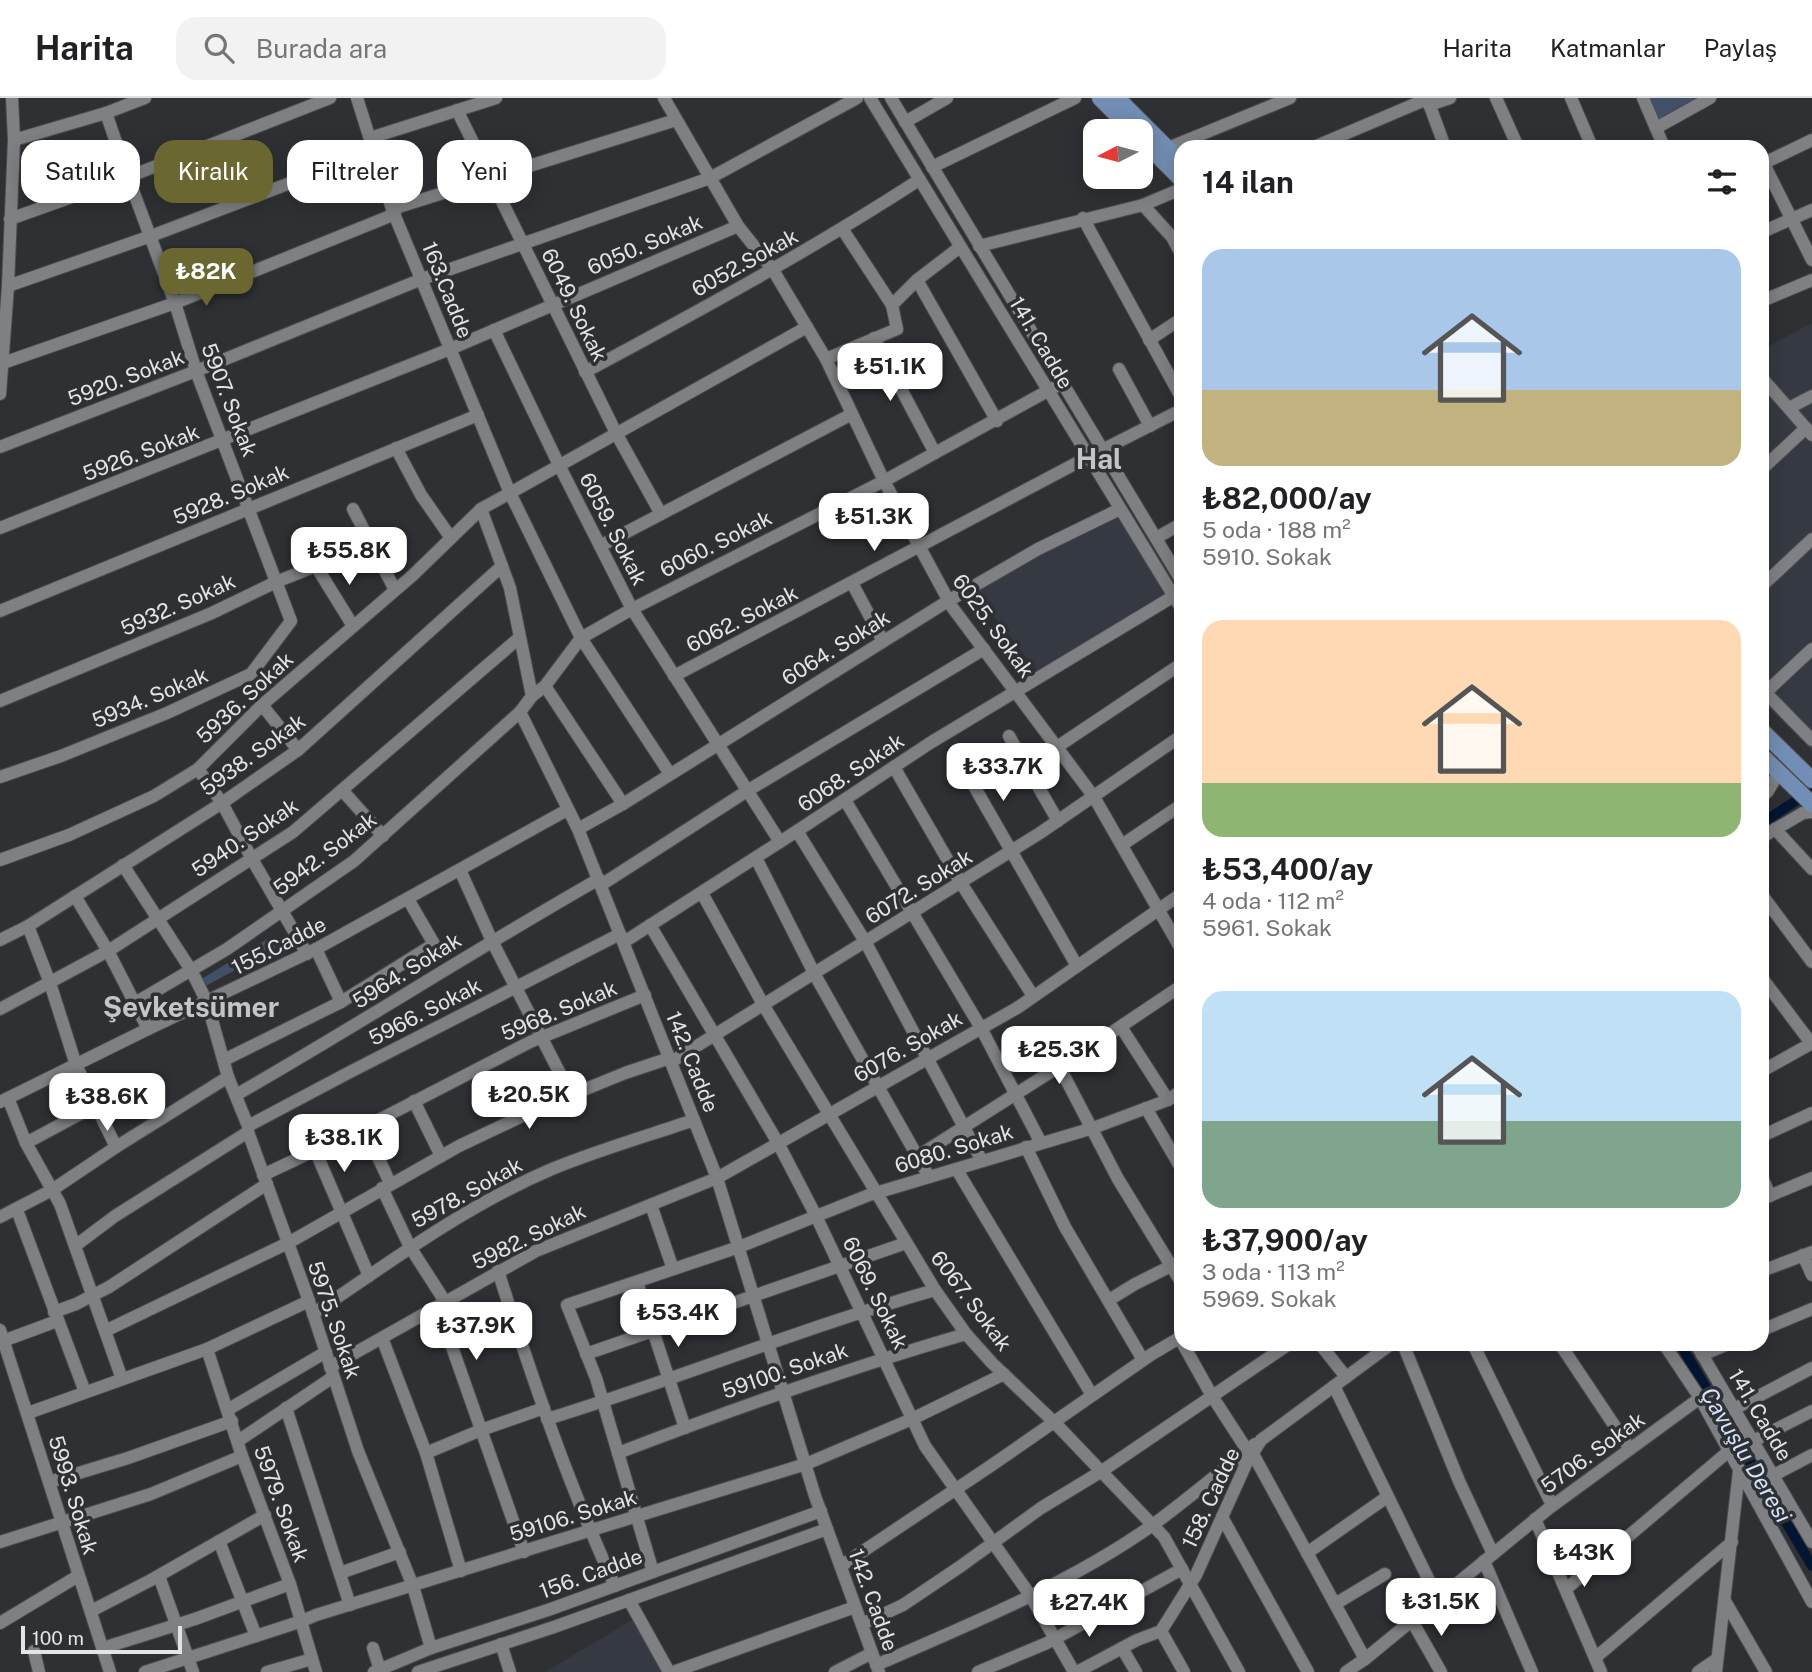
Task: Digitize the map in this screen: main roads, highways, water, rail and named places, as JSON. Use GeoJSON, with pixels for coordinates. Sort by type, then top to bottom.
{"type":"FeatureCollection","features":[{"type":"Feature","properties":{"kind":"main road"},"geometry":{"type":"LineString","coordinates":[[1100,98],[1121,119]]}},
{"type":"Feature","properties":{"kind":"main road"},"geometry":{"type":"LineString","coordinates":[[1117,98],[1174,154]]}},
{"type":"Feature","properties":{"kind":"main road"},"geometry":{"type":"LineString","coordinates":[[1153,151],[1174,172]]}},
{"type":"Feature","properties":{"kind":"main road"},"geometry":{"type":"LineString","coordinates":[[1769,738],[1808,776]]}},
{"type":"Feature","properties":{"kind":"main road"},"geometry":{"type":"LineString","coordinates":[[1769,763],[1812,804]]}},
{"type":"Feature","properties":{"kind":"waterway","name":"Çavuşlu Deresi"},"geometry":{"type":"LineString","coordinates":[[1769,818],[1812,790]]}},
{"type":"Feature","properties":{"kind":"waterway","name":"Çavuşlu Deresi"},"geometry":{"type":"LineString","coordinates":[[1684,1351],[1812,1566]]}},
{"type":"Feature","properties":{"kind":"district","name":"Hal"},"geometry":{"type":"Point","coordinates":[1099,459]}},
{"type":"Feature","properties":{"kind":"district","name":"Şevketsümer"},"geometry":{"type":"Point","coordinates":[191,1007]}}]}
